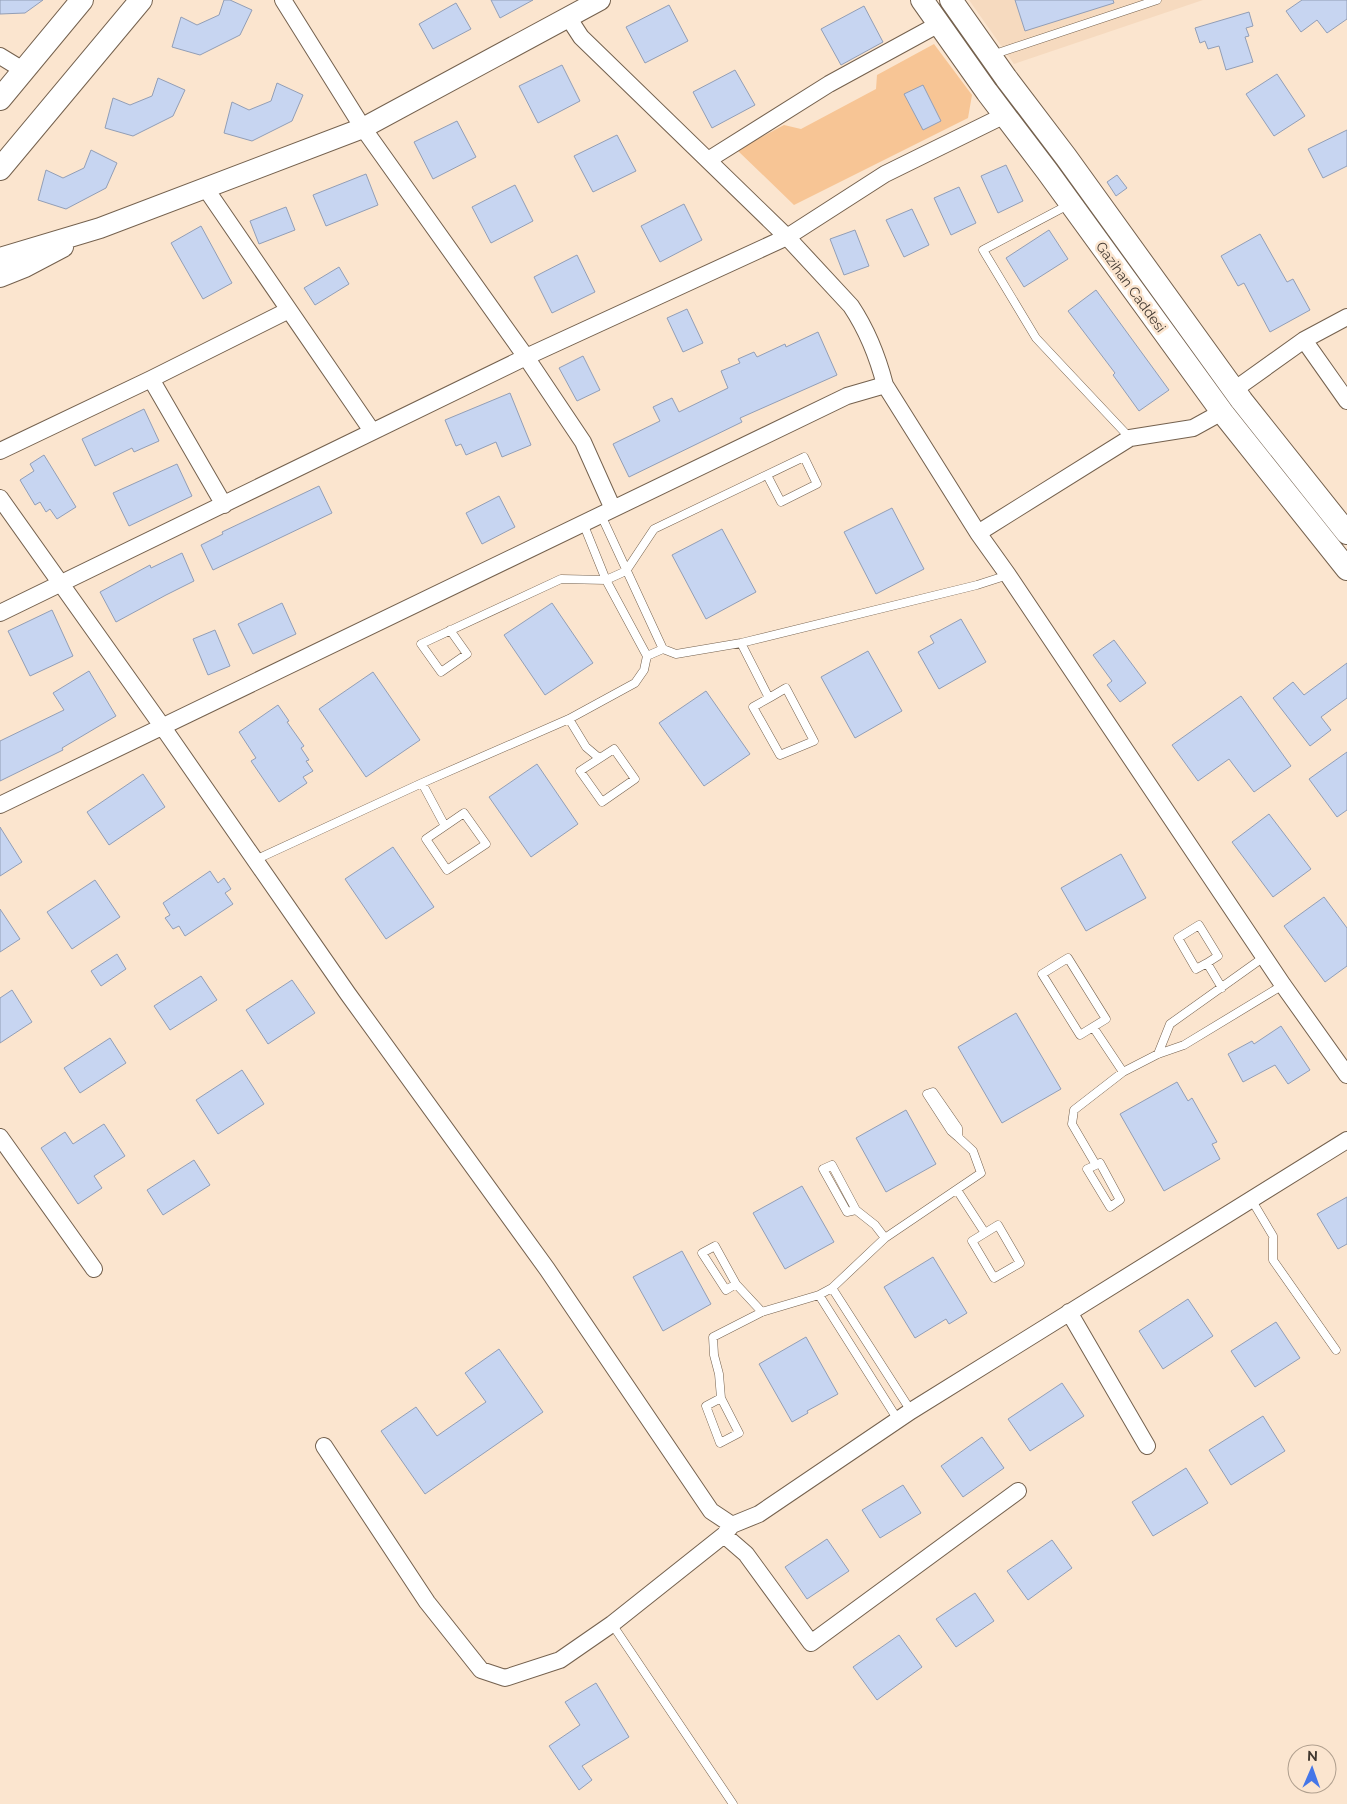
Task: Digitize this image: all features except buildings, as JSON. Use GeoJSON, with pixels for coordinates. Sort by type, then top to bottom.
{"type":"FeatureCollection","features":[{"type":"Feature","properties":{"kind":"main road"},"geometry":{"type":"LineString","coordinates":[[0,99],[82,0]]}},
{"type":"Feature","properties":{"kind":"main road"},"geometry":{"type":"LineString","coordinates":[[0,169],[141,0]]}},
{"type":"Feature","properties":{"kind":"main road","name":"Gazihan Caddesi"},"geometry":{"type":"LineString","coordinates":[[922,0],[1222,412],[1347,570]]}},
{"type":"Feature","properties":{"kind":"main road","name":"Gazihan Caddesi"},"geometry":{"type":"LineString","coordinates":[[951,0],[1234,390],[1347,533]]}},
{"type":"Feature","properties":{"kind":"street"},"geometry":{"type":"LineString","coordinates":[[283,0],[363,128],[526,357],[583,442],[607,512]]}},
{"type":"Feature","properties":{"kind":"street"},"geometry":{"type":"LineString","coordinates":[[0,258],[100,228],[363,128],[600,0]]}},
{"type":"Feature","properties":{"kind":"street"},"geometry":{"type":"LineString","coordinates":[[568,17],[581,37],[787,237],[851,306],[858,316],[880,363],[885,385],[978,533],[1283,985],[1347,1075]]}},
{"type":"Feature","properties":{"kind":"street"},"geometry":{"type":"LineString","coordinates":[[708,160],[829,84],[938,24]]}},
{"type":"Feature","properties":{"kind":"street"},"geometry":{"type":"LineString","coordinates":[[0,56],[23,70]]}},
{"type":"Feature","properties":{"kind":"street"},"geometry":{"type":"LineString","coordinates":[[0,613],[526,357],[787,237],[885,174],[1005,116]]}},
{"type":"Feature","properties":{"kind":"street"},"geometry":{"type":"LineString","coordinates":[[206,189],[372,431]]}},
{"type":"Feature","properties":{"kind":"street"},"geometry":{"type":"LineString","coordinates":[[0,277],[25,267],[100,228]]}},
{"type":"Feature","properties":{"kind":"street"},"geometry":{"type":"LineString","coordinates":[[0,451],[151,379],[289,310]]}},
{"type":"Feature","properties":{"kind":"street"},"geometry":{"type":"LineString","coordinates":[[1234,390],[1304,340],[1347,317]]}},
{"type":"Feature","properties":{"kind":"street"},"geometry":{"type":"LineString","coordinates":[[1304,340],[1347,401]]}},
{"type":"Feature","properties":{"kind":"street"},"geometry":{"type":"LineString","coordinates":[[151,379],[224,505]]}},
{"type":"Feature","properties":{"kind":"street"},"geometry":{"type":"LineString","coordinates":[[0,805],[847,396],[885,385]]}},
{"type":"Feature","properties":{"kind":"street"},"geometry":{"type":"LineString","coordinates":[[978,533],[1130,438],[1193,428],[1222,412]]}},
{"type":"Feature","properties":{"kind":"street"},"geometry":{"type":"LineString","coordinates":[[0,498],[162,726],[348,994],[547,1269],[711,1511],[728,1530],[811,1643],[1018,1491]]}},
{"type":"Feature","properties":{"kind":"street"},"geometry":{"type":"LineString","coordinates":[[0,1137],[94,1269]]}},
{"type":"Feature","properties":{"kind":"street"},"geometry":{"type":"LineString","coordinates":[[324,1446],[427,1602],[480,1670],[505,1678],[560,1660],[612,1624],[728,1530],[759,1514],[904,1416],[1347,1140]]}},
{"type":"Feature","properties":{"kind":"street"},"geometry":{"type":"LineString","coordinates":[[1069,1312],[1147,1446]]}},
{"type":"Feature","properties":{"kind":"lane"},"geometry":{"type":"LineString","coordinates":[[990,56],[1157,0]]}},
{"type":"Feature","properties":{"kind":"lane"},"geometry":{"type":"LineString","coordinates":[[1071,204],[983,250],[1036,338],[1130,438]]}},
{"type":"Feature","properties":{"kind":"lane"},"geometry":{"type":"LineString","coordinates":[[450,630],[467,654],[441,672],[421,644],[450,630],[561,579],[606,580],[626,571],[654,529],[804,457],[817,484],[781,502],[767,475]]}},
{"type":"Feature","properties":{"kind":"lane"},"geometry":{"type":"LineString","coordinates":[[607,512],[626,571],[663,649],[676,654],[741,643],[977,585],[1008,575]]}},
{"type":"Feature","properties":{"kind":"lane"},"geometry":{"type":"LineString","coordinates":[[255,860],[422,783],[569,719],[635,682],[644,670],[647,656],[606,580],[583,523]]}},
{"type":"Feature","properties":{"kind":"lane"},"geometry":{"type":"LineString","coordinates":[[741,643],[769,698]]}},
{"type":"Feature","properties":{"kind":"lane"},"geometry":{"type":"LineString","coordinates":[[647,656],[663,649]]}},
{"type":"Feature","properties":{"kind":"lane"},"geometry":{"type":"LineString","coordinates":[[786,688],[814,741],[780,755],[754,707],[769,698],[786,688]]}},
{"type":"Feature","properties":{"kind":"lane"},"geometry":{"type":"LineString","coordinates":[[569,719],[586,747],[600,758]]}},
{"type":"Feature","properties":{"kind":"lane"},"geometry":{"type":"LineString","coordinates":[[614,749],[635,779],[602,802],[580,771],[600,758],[614,749]]}},
{"type":"Feature","properties":{"kind":"lane"},"geometry":{"type":"LineString","coordinates":[[422,783],[445,826]]}},
{"type":"Feature","properties":{"kind":"lane"},"geometry":{"type":"LineString","coordinates":[[464,812],[486,844],[447,870],[426,838],[445,826],[464,812]]}},
{"type":"Feature","properties":{"kind":"lane"},"geometry":{"type":"LineString","coordinates":[[1199,926],[1218,956],[1207,962],[1196,969],[1178,938],[1199,926]]}},
{"type":"Feature","properties":{"kind":"lane"},"geometry":{"type":"LineString","coordinates":[[1158,1054],[1170,1024],[1264,957]]}},
{"type":"Feature","properties":{"kind":"lane"},"geometry":{"type":"LineString","coordinates":[[1068,958],[1106,1020],[1093,1028],[1080,1035],[1042,974],[1068,958]]}},
{"type":"Feature","properties":{"kind":"lane"},"geometry":{"type":"LineString","coordinates":[[1207,962],[1222,988]]}},
{"type":"Feature","properties":{"kind":"lane"},"geometry":{"type":"LineString","coordinates":[[1096,1164],[1072,1124],[1074,1110],[1123,1072],[1158,1054],[1184,1045],[1283,985]]}},
{"type":"Feature","properties":{"kind":"lane"},"geometry":{"type":"LineString","coordinates":[[1093,1028],[1123,1072]]}},
{"type":"Feature","properties":{"kind":"lane"},"geometry":{"type":"LineString","coordinates":[[721,1398],[706,1406],[720,1443],[739,1433],[721,1398],[713,1337],[762,1312],[819,1295],[832,1288],[885,1238],[981,1173],[980,1164],[973,1151],[951,1131],[927,1094],[933,1092],[958,1128],[958,1137]]}},
{"type":"Feature","properties":{"kind":"lane"},"geometry":{"type":"LineString","coordinates":[[1100,1163],[1120,1200],[1110,1206],[1087,1169],[1096,1164],[1100,1163]]}},
{"type":"Feature","properties":{"kind":"lane"},"geometry":{"type":"LineString","coordinates":[[856,1210],[847,1212],[823,1170],[832,1165],[856,1210],[875,1225],[885,1238]]}},
{"type":"Feature","properties":{"kind":"lane"},"geometry":{"type":"LineString","coordinates":[[957,1190],[985,1233]]}},
{"type":"Feature","properties":{"kind":"lane"},"geometry":{"type":"LineString","coordinates":[[1250,1199],[1273,1236],[1273,1260],[1336,1350]]}},
{"type":"Feature","properties":{"kind":"lane"},"geometry":{"type":"LineString","coordinates":[[998,1225],[1020,1263],[994,1278],[972,1241],[985,1233],[998,1225]]}},
{"type":"Feature","properties":{"kind":"lane"},"geometry":{"type":"LineString","coordinates":[[736,1284],[726,1290],[702,1253],[715,1246],[736,1284],[762,1312]]}},
{"type":"Feature","properties":{"kind":"lane"},"geometry":{"type":"LineString","coordinates":[[832,1288],[904,1416]]}},
{"type":"Feature","properties":{"kind":"lane"},"geometry":{"type":"LineString","coordinates":[[819,1295],[904,1416]]}},
{"type":"Feature","properties":{"kind":"lane"},"geometry":{"type":"LineString","coordinates":[[612,1624],[733,1804]]}},
{"type":"Feature","properties":{"kind":"shaded area"},"geometry":{"type":"Polygon","coordinates":[[[969,0],[1203,0],[1014,64],[969,0]]]}},
{"type":"Feature","properties":{"kind":"shaded area"},"geometry":{"type":"Polygon","coordinates":[[[934,44],[972,95],[968,118],[794,205],[737,150],[784,125],[801,129],[876,89],[877,75],[934,44]]]}}]}
